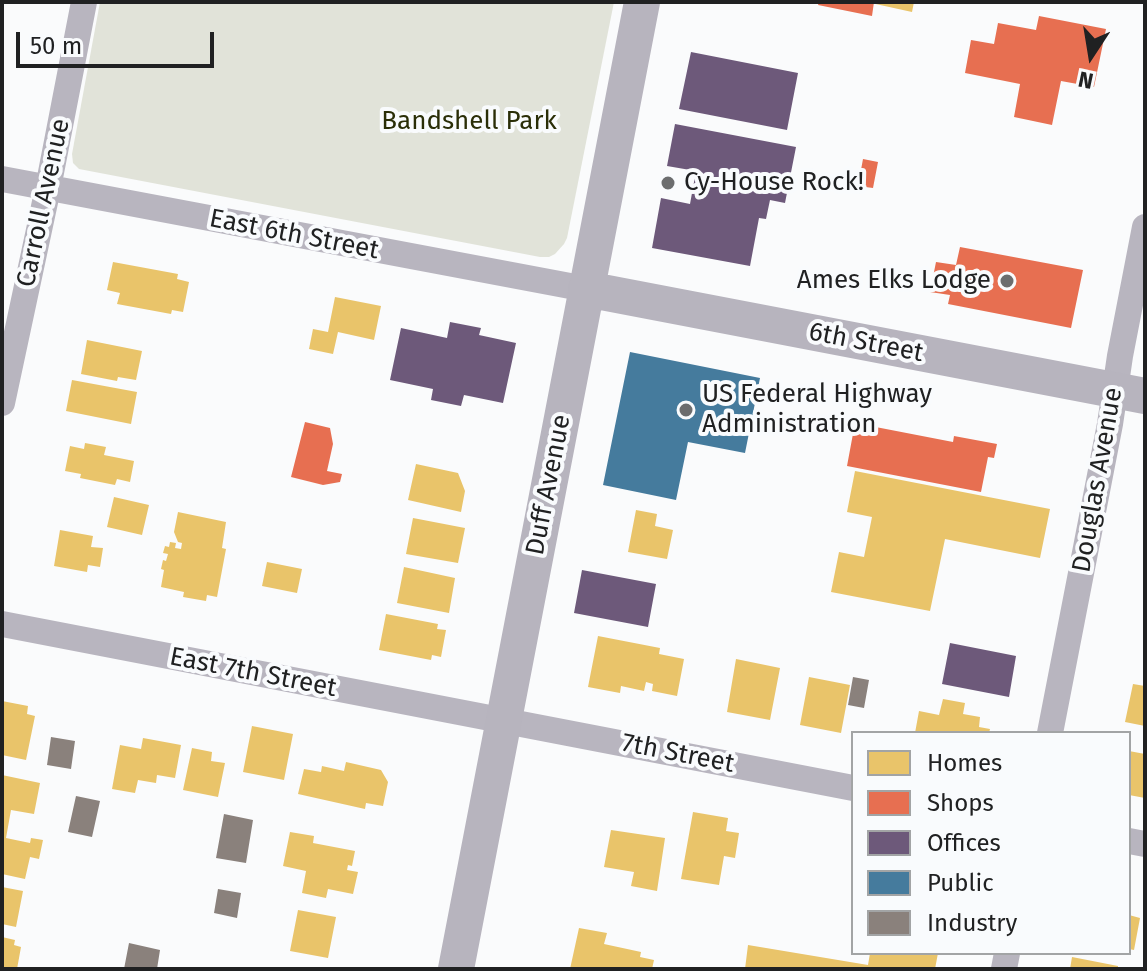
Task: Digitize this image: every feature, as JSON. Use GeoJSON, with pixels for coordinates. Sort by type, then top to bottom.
{"type":"FeatureCollection","features":[{"type":"Feature","properties":{"kind":"main road","name":"Duff Avenue"},"geometry":{"type":"LineString","coordinates":[[456,969],[642,2]]}},
{"type":"Feature","properties":{"kind":"main road","name":"6th Street"},"geometry":{"type":"LineString","coordinates":[[586,289],[1130,393]]}},
{"type":"Feature","properties":{"kind":"street","name":"Carroll Avenue"},"geometry":{"type":"LineString","coordinates":[[2,403],[84,2]]}},
{"type":"Feature","properties":{"kind":"street","name":"East 6th Street"},"geometry":{"type":"LineString","coordinates":[[2,179],[586,289]]}},
{"type":"Feature","properties":{"kind":"street","name":"Douglas Avenue"},"geometry":{"type":"LineString","coordinates":[[1050,731],[1130,393],[1145,227]]}},
{"type":"Feature","properties":{"kind":"street","name":"East 7th Street"},"geometry":{"type":"LineString","coordinates":[[2,624],[503,721]]}},
{"type":"Feature","properties":{"kind":"street","name":"7th Street"},"geometry":{"type":"LineString","coordinates":[[503,721],[851,788]]}},
{"type":"Feature","properties":{"kind":"green space","name":"Bandshell Park"},"geometry":{"type":"Polygon","coordinates":[[[100,2],[614,2],[564,244],[555,254],[540,257],[79,169],[73,163],[72,154],[100,2]]]}},
{"type":"Feature","properties":{"kind":"building: Homes"},"geometry":{"type":"Polygon","coordinates":[[[871,2],[914,2],[912,12],[871,2]]]}},
{"type":"Feature","properties":{"kind":"building: Homes"},"geometry":{"type":"Polygon","coordinates":[[[113,262],[178,274],[177,279],[189,282],[183,312],[172,310],[171,314],[117,304],[120,293],[107,290],[113,262]]]}},
{"type":"Feature","properties":{"kind":"building: Homes"},"geometry":{"type":"Polygon","coordinates":[[[335,297],[381,306],[374,340],[338,332],[333,354],[309,349],[313,329],[328,332],[335,297]]]}},
{"type":"Feature","properties":{"kind":"building: Homes"},"geometry":{"type":"Polygon","coordinates":[[[87,340],[142,351],[136,380],[118,377],[117,381],[81,374],[87,340]]]}},
{"type":"Feature","properties":{"kind":"building: Homes"},"geometry":{"type":"Polygon","coordinates":[[[72,380],[137,392],[131,424],[66,411],[72,380]]]}},
{"type":"Feature","properties":{"kind":"building: Homes"},"geometry":{"type":"Polygon","coordinates":[[[85,443],[106,447],[104,455],[134,461],[130,482],[117,479],[115,485],[80,478],[81,474],[65,471],[70,446],[84,449],[85,443]]]}},
{"type":"Feature","properties":{"kind":"building: Homes"},"geometry":{"type":"Polygon","coordinates":[[[416,464],[458,473],[465,491],[461,512],[408,500],[416,464]]]}},
{"type":"Feature","properties":{"kind":"building: Homes"},"geometry":{"type":"Polygon","coordinates":[[[855,471],[1050,509],[1040,558],[945,539],[930,611],[831,592],[839,552],[864,557],[872,517],[847,512],[855,471]]]}},
{"type":"Feature","properties":{"kind":"building: Homes"},"geometry":{"type":"Polygon","coordinates":[[[114,497],[149,505],[142,535],[107,527],[114,497]]]}},
{"type":"Feature","properties":{"kind":"building: Homes"},"geometry":{"type":"Polygon","coordinates":[[[636,510],[657,514],[655,526],[673,530],[667,559],[628,552],[636,510]]]}},
{"type":"Feature","properties":{"kind":"building: Homes"},"geometry":{"type":"Polygon","coordinates":[[[178,512],[226,522],[222,548],[226,549],[217,597],[207,595],[206,601],[183,597],[184,592],[161,587],[164,570],[161,569],[168,554],[163,553],[165,546],[169,547],[170,542],[176,543],[175,548],[181,549],[182,543],[178,542],[174,532],[178,512]]]}},
{"type":"Feature","properties":{"kind":"building: Homes"},"geometry":{"type":"Polygon","coordinates":[[[413,518],[465,528],[458,563],[406,554],[413,518]]]}},
{"type":"Feature","properties":{"kind":"building: Homes"},"geometry":{"type":"Polygon","coordinates":[[[60,530],[93,536],[91,547],[103,548],[100,567],[88,565],[87,572],[54,566],[60,530]]]}},
{"type":"Feature","properties":{"kind":"building: Homes"},"geometry":{"type":"Polygon","coordinates":[[[267,562],[302,569],[297,593],[262,586],[267,562]]]}},
{"type":"Feature","properties":{"kind":"building: Homes"},"geometry":{"type":"Polygon","coordinates":[[[404,567],[455,578],[449,613],[397,603],[404,567]]]}},
{"type":"Feature","properties":{"kind":"building: Homes"},"geometry":{"type":"Polygon","coordinates":[[[386,614],[438,624],[437,629],[446,630],[441,657],[432,655],[431,660],[379,650],[386,614]]]}},
{"type":"Feature","properties":{"kind":"building: Homes"},"geometry":{"type":"Polygon","coordinates":[[[598,636],[660,648],[659,654],[684,659],[677,696],[652,691],[653,684],[646,682],[644,691],[621,686],[620,693],[588,687],[598,636]]]}},
{"type":"Feature","properties":{"kind":"building: Homes"},"geometry":{"type":"Polygon","coordinates":[[[736,659],[780,668],[770,720],[727,712],[736,659]]]}},
{"type":"Feature","properties":{"kind":"building: Homes"},"geometry":{"type":"Polygon","coordinates":[[[809,677],[850,685],[841,733],[800,725],[809,677]]]}},
{"type":"Feature","properties":{"kind":"building: Homes"},"geometry":{"type":"Polygon","coordinates":[[[1133,684],[1145,686],[1145,726],[1125,722],[1133,684]]]}},
{"type":"Feature","properties":{"kind":"building: Homes"},"geometry":{"type":"Polygon","coordinates":[[[943,699],[965,703],[963,714],[980,717],[979,727],[990,731],[915,731],[919,711],[939,715],[943,699]]]}},
{"type":"Feature","properties":{"kind":"building: Homes"},"geometry":{"type":"Polygon","coordinates":[[[2,701],[28,706],[27,714],[35,716],[26,760],[2,755],[2,701]]]}},
{"type":"Feature","properties":{"kind":"building: Homes"},"geometry":{"type":"Polygon","coordinates":[[[252,726],[293,734],[284,780],[243,772],[252,726]]]}},
{"type":"Feature","properties":{"kind":"building: Homes"},"geometry":{"type":"Polygon","coordinates":[[[143,738],[181,745],[175,778],[157,775],[156,783],[138,780],[135,793],[112,789],[120,745],[141,749],[143,738]]]}},
{"type":"Feature","properties":{"kind":"building: Homes"},"geometry":{"type":"Polygon","coordinates":[[[192,748],[212,752],[211,761],[225,763],[218,797],[183,790],[192,748]]]}},
{"type":"Feature","properties":{"kind":"building: Homes"},"geometry":{"type":"Polygon","coordinates":[[[1131,751],[1145,754],[1145,798],[1131,795],[1131,751]]]}},
{"type":"Feature","properties":{"kind":"building: Homes"},"geometry":{"type":"Polygon","coordinates":[[[346,762],[381,770],[388,782],[383,806],[366,803],[365,809],[298,794],[304,769],[321,772],[322,766],[344,771],[346,762]]]}},
{"type":"Feature","properties":{"kind":"building: Homes"},"geometry":{"type":"Polygon","coordinates":[[[2,775],[40,783],[34,814],[11,810],[6,838],[30,843],[31,838],[43,840],[39,859],[30,857],[25,879],[2,874],[2,775]]]}},
{"type":"Feature","properties":{"kind":"building: Homes"},"geometry":{"type":"Polygon","coordinates":[[[693,812],[728,818],[726,831],[739,833],[735,858],[724,856],[719,885],[681,879],[693,812]]]}},
{"type":"Feature","properties":{"kind":"building: Homes"},"geometry":{"type":"Polygon","coordinates":[[[611,830],[665,838],[657,891],[631,886],[634,872],[604,867],[611,830]]]}},
{"type":"Feature","properties":{"kind":"building: Homes"},"geometry":{"type":"Polygon","coordinates":[[[290,832],[314,836],[313,843],[355,851],[352,866],[348,865],[347,870],[358,872],[353,894],[328,889],[326,898],[302,893],[306,871],[283,866],[290,832]]]}},
{"type":"Feature","properties":{"kind":"building: Homes"},"geometry":{"type":"Polygon","coordinates":[[[2,887],[23,891],[16,927],[2,924],[2,887]]]}},
{"type":"Feature","properties":{"kind":"building: Homes"},"geometry":{"type":"Polygon","coordinates":[[[298,910],[336,917],[328,958],[290,951],[298,910]]]}},
{"type":"Feature","properties":{"kind":"building: Homes"},"geometry":{"type":"Polygon","coordinates":[[[1131,916],[1140,918],[1134,950],[1131,949],[1131,916]]]}},
{"type":"Feature","properties":{"kind":"building: Homes"},"geometry":{"type":"Polygon","coordinates":[[[579,928],[607,933],[604,944],[641,952],[640,957],[654,960],[652,969],[570,969],[579,928]]]}},
{"type":"Feature","properties":{"kind":"building: Homes"},"geometry":{"type":"Polygon","coordinates":[[[2,937],[15,940],[14,945],[21,947],[17,969],[2,969],[2,937]]]}},
{"type":"Feature","properties":{"kind":"building: Homes"},"geometry":{"type":"Polygon","coordinates":[[[748,945],[868,965],[870,955],[938,955],[935,969],[745,969],[748,945]]]}},
{"type":"Feature","properties":{"kind":"building: Homes"},"geometry":{"type":"Polygon","coordinates":[[[1072,957],[1118,966],[1118,969],[1070,969],[1072,957]]]}},
{"type":"Feature","properties":{"kind":"building: Shops"},"geometry":{"type":"Polygon","coordinates":[[[819,2],[874,2],[872,16],[818,5],[819,2]]]}},
{"type":"Feature","properties":{"kind":"building: Shops"},"geometry":{"type":"Polygon","coordinates":[[[1039,16],[1106,29],[1094,87],[1061,81],[1052,125],[1014,117],[1020,84],[965,73],[971,40],[994,44],[998,23],[1036,30],[1039,16]]]}},
{"type":"Feature","properties":{"kind":"building: Shops"},"geometry":{"type":"Polygon","coordinates":[[[863,159],[878,162],[873,188],[858,186],[863,159]]]}},
{"type":"Feature","properties":{"kind":"building: Shops","name":"Ames Elks Lodge"},"geometry":{"type":"Polygon","coordinates":[[[960,247],[1083,270],[1071,328],[948,304],[950,295],[930,292],[936,262],[956,265],[960,247]]]}},
{"type":"Feature","properties":{"kind":"building: Shops"},"geometry":{"type":"Polygon","coordinates":[[[305,422],[330,428],[333,444],[327,471],[342,474],[340,482],[323,485],[291,477],[305,422]]]}},
{"type":"Feature","properties":{"kind":"building: Shops"},"geometry":{"type":"Polygon","coordinates":[[[855,423],[953,442],[954,436],[997,444],[994,458],[988,457],[981,492],[847,466],[855,423]]]}},
{"type":"Feature","properties":{"kind":"building: Offices"},"geometry":{"type":"Polygon","coordinates":[[[691,52],[798,73],[787,130],[679,109],[691,52]]]}},
{"type":"Feature","properties":{"kind":"building: Offices"},"geometry":{"type":"Polygon","coordinates":[[[675,124],[796,147],[785,203],[770,200],[766,219],[759,218],[750,266],[652,248],[661,198],[690,204],[696,171],[667,166],[675,124]]]}},
{"type":"Feature","properties":{"kind":"building: Offices"},"geometry":{"type":"Polygon","coordinates":[[[450,322],[481,328],[479,335],[516,343],[503,403],[464,395],[461,406],[431,400],[433,389],[390,380],[401,328],[447,338],[450,322]]]}},
{"type":"Feature","properties":{"kind":"building: Offices"},"geometry":{"type":"Polygon","coordinates":[[[582,570],[656,584],[648,627],[574,613],[582,570]]]}},
{"type":"Feature","properties":{"kind":"building: Offices"},"geometry":{"type":"Polygon","coordinates":[[[950,643],[1016,656],[1009,697],[942,684],[950,643]]]}},
{"type":"Feature","properties":{"kind":"building: Public","name":"US Federal Highway Administration"},"geometry":{"type":"Polygon","coordinates":[[[630,352],[760,378],[745,453],[688,442],[676,500],[603,485],[630,352]]]}},
{"type":"Feature","properties":{"kind":"building: Industry"},"geometry":{"type":"Polygon","coordinates":[[[853,677],[869,680],[864,708],[848,705],[853,677]]]}},
{"type":"Feature","properties":{"kind":"building: Industry"},"geometry":{"type":"Polygon","coordinates":[[[51,737],[75,741],[71,769],[47,765],[51,737]]]}},
{"type":"Feature","properties":{"kind":"building: Industry"},"geometry":{"type":"Polygon","coordinates":[[[76,796],[100,801],[92,837],[68,832],[76,796]]]}},
{"type":"Feature","properties":{"kind":"building: Industry"},"geometry":{"type":"Polygon","coordinates":[[[224,814],[253,820],[246,863],[216,858],[224,814]]]}},
{"type":"Feature","properties":{"kind":"building: Industry"},"geometry":{"type":"Polygon","coordinates":[[[218,889],[241,893],[237,918],[214,913],[218,889]]]}},
{"type":"Feature","properties":{"kind":"building: Industry"},"geometry":{"type":"Polygon","coordinates":[[[129,943],[160,950],[157,969],[124,969],[129,943]]]}},
{"type":"Feature","properties":{"kind":"place","name":"Cy-House Rock!"},"geometry":{"type":"Point","coordinates":[668,183]}},
{"type":"Feature","properties":{"kind":"place","name":"Ames Elks Lodge"},"geometry":{"type":"Point","coordinates":[1007,281]}},
{"type":"Feature","properties":{"kind":"place","name":"US Federal Highway Administration"},"geometry":{"type":"Point","coordinates":[686,410]}}]}
